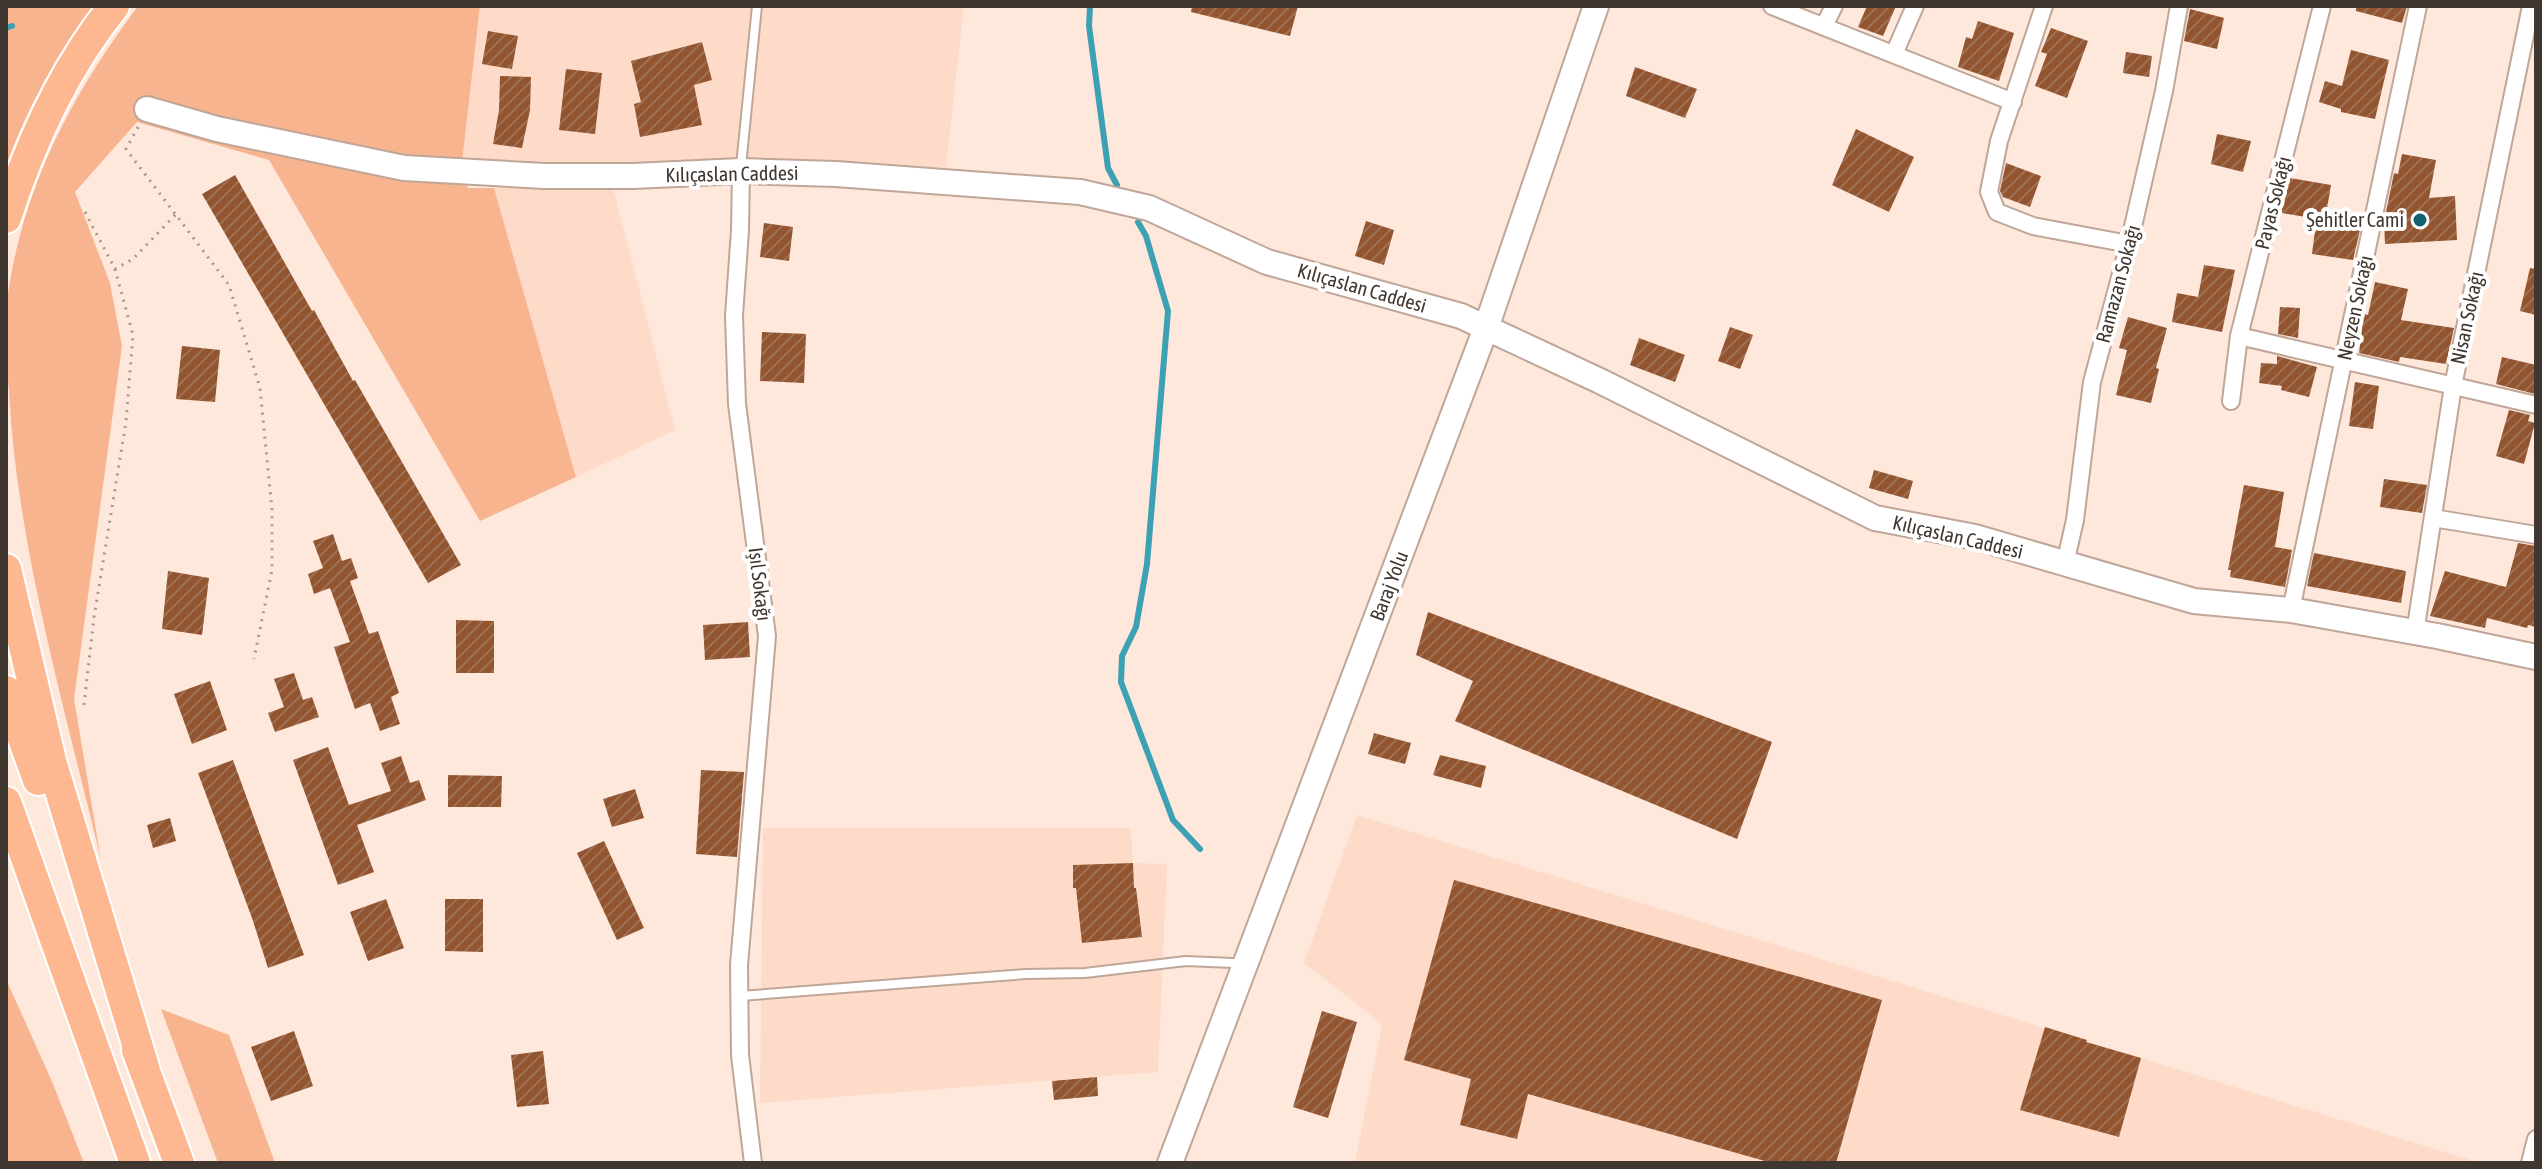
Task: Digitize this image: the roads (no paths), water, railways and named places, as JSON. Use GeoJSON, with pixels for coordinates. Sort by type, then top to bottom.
{"type":"FeatureCollection","features":[{"type":"Feature","properties":{"kind":"highway"},"geometry":{"type":"LineString","coordinates":[[6,218],[31,147],[66,79],[114,6]]}},
{"type":"Feature","properties":{"kind":"highway"},"geometry":{"type":"LineString","coordinates":[[6,569],[51,761],[144,1067]]}},
{"type":"Feature","properties":{"kind":"highway"},"geometry":{"type":"LineString","coordinates":[[6,691],[179,1163]]}},
{"type":"Feature","properties":{"kind":"highway"},"geometry":{"type":"LineString","coordinates":[[6,802],[135,1163]]}},
{"type":"Feature","properties":{"kind":"highway"},"geometry":{"type":"LineString","coordinates":[[6,861],[83,1017]]}},
{"type":"Feature","properties":{"kind":"street","name":"Baraj Yolu"},"geometry":{"type":"LineString","coordinates":[[1170,1163],[1486,328],[1596,6]]}},
{"type":"Feature","properties":{"kind":"street"},"geometry":{"type":"LineString","coordinates":[[1772,6],[2013,102]]}},
{"type":"Feature","properties":{"kind":"street"},"geometry":{"type":"LineString","coordinates":[[1824,26],[1834,6]]}},
{"type":"Feature","properties":{"kind":"street"},"geometry":{"type":"LineString","coordinates":[[1894,54],[1915,6]]}},
{"type":"Feature","properties":{"kind":"street"},"geometry":{"type":"LineString","coordinates":[[2044,6],[1999,141],[1989,192],[1997,212],[2033,226],[2129,244]]}},
{"type":"Feature","properties":{"kind":"street","name":"Ramazan Sokağı"},"geometry":{"type":"LineString","coordinates":[[2065,564],[2075,520],[2092,382],[2129,244],[2164,91],[2179,6]]}},
{"type":"Feature","properties":{"kind":"street","name":"Payas Sokağı"},"geometry":{"type":"LineString","coordinates":[[2231,401],[2239,336],[2322,6]]}},
{"type":"Feature","properties":{"kind":"street","name":"Neyzen Sokağı"},"geometry":{"type":"LineString","coordinates":[[2291,610],[2418,6]]}},
{"type":"Feature","properties":{"kind":"street","name":"Nisan Sokağı"},"geometry":{"type":"LineString","coordinates":[[2415,633],[2453,386],[2531,6]]}},
{"type":"Feature","properties":{"kind":"street","name":"Kılıçaslan Caddesi"},"geometry":{"type":"LineString","coordinates":[[147,109],[217,129],[404,168],[544,176],[741,171],[836,174],[1080,192],[1149,208],[1267,262],[1461,316],[1600,381],[1875,518],[1975,537],[2194,601],[2291,610],[2536,657]]}},
{"type":"Feature","properties":{"kind":"street","name":"Işıl Sokağı"},"geometry":{"type":"LineString","coordinates":[[741,171],[734,316],[737,404],[767,636],[739,965],[740,1055],[753,1163]]}},
{"type":"Feature","properties":{"kind":"street"},"geometry":{"type":"LineString","coordinates":[[2239,336],[2536,405]]}},
{"type":"Feature","properties":{"kind":"street"},"geometry":{"type":"LineString","coordinates":[[2433,518],[2536,535]]}},
{"type":"Feature","properties":{"kind":"street"},"geometry":{"type":"LineString","coordinates":[[2530,1163],[2536,1139]]}},
{"type":"Feature","properties":{"kind":"lane","name":"Işıl Sokağı"},"geometry":{"type":"LineString","coordinates":[[741,171],[757,6]]}},
{"type":"Feature","properties":{"kind":"lane"},"geometry":{"type":"LineString","coordinates":[[739,996],[1026,974],[1085,973],[1186,961],[1233,963],[1244,968]]}},
{"type":"Feature","properties":{"kind":"waterway"},"geometry":{"type":"LineString","coordinates":[[1090,6],[1089,26],[1108,168],[1117,185]]}},
{"type":"Feature","properties":{"kind":"waterway"},"geometry":{"type":"LineString","coordinates":[[6,28],[12,26]]}},
{"type":"Feature","properties":{"kind":"waterway"},"geometry":{"type":"LineString","coordinates":[[1138,222],[1146,236],[1168,311],[1147,564],[1136,627],[1122,656],[1121,682],[1173,820],[1200,849]]}},
{"type":"Feature","properties":{"kind":"place","name":"Şehitler Cami"},"geometry":{"type":"Point","coordinates":[2420,220]}}]}
